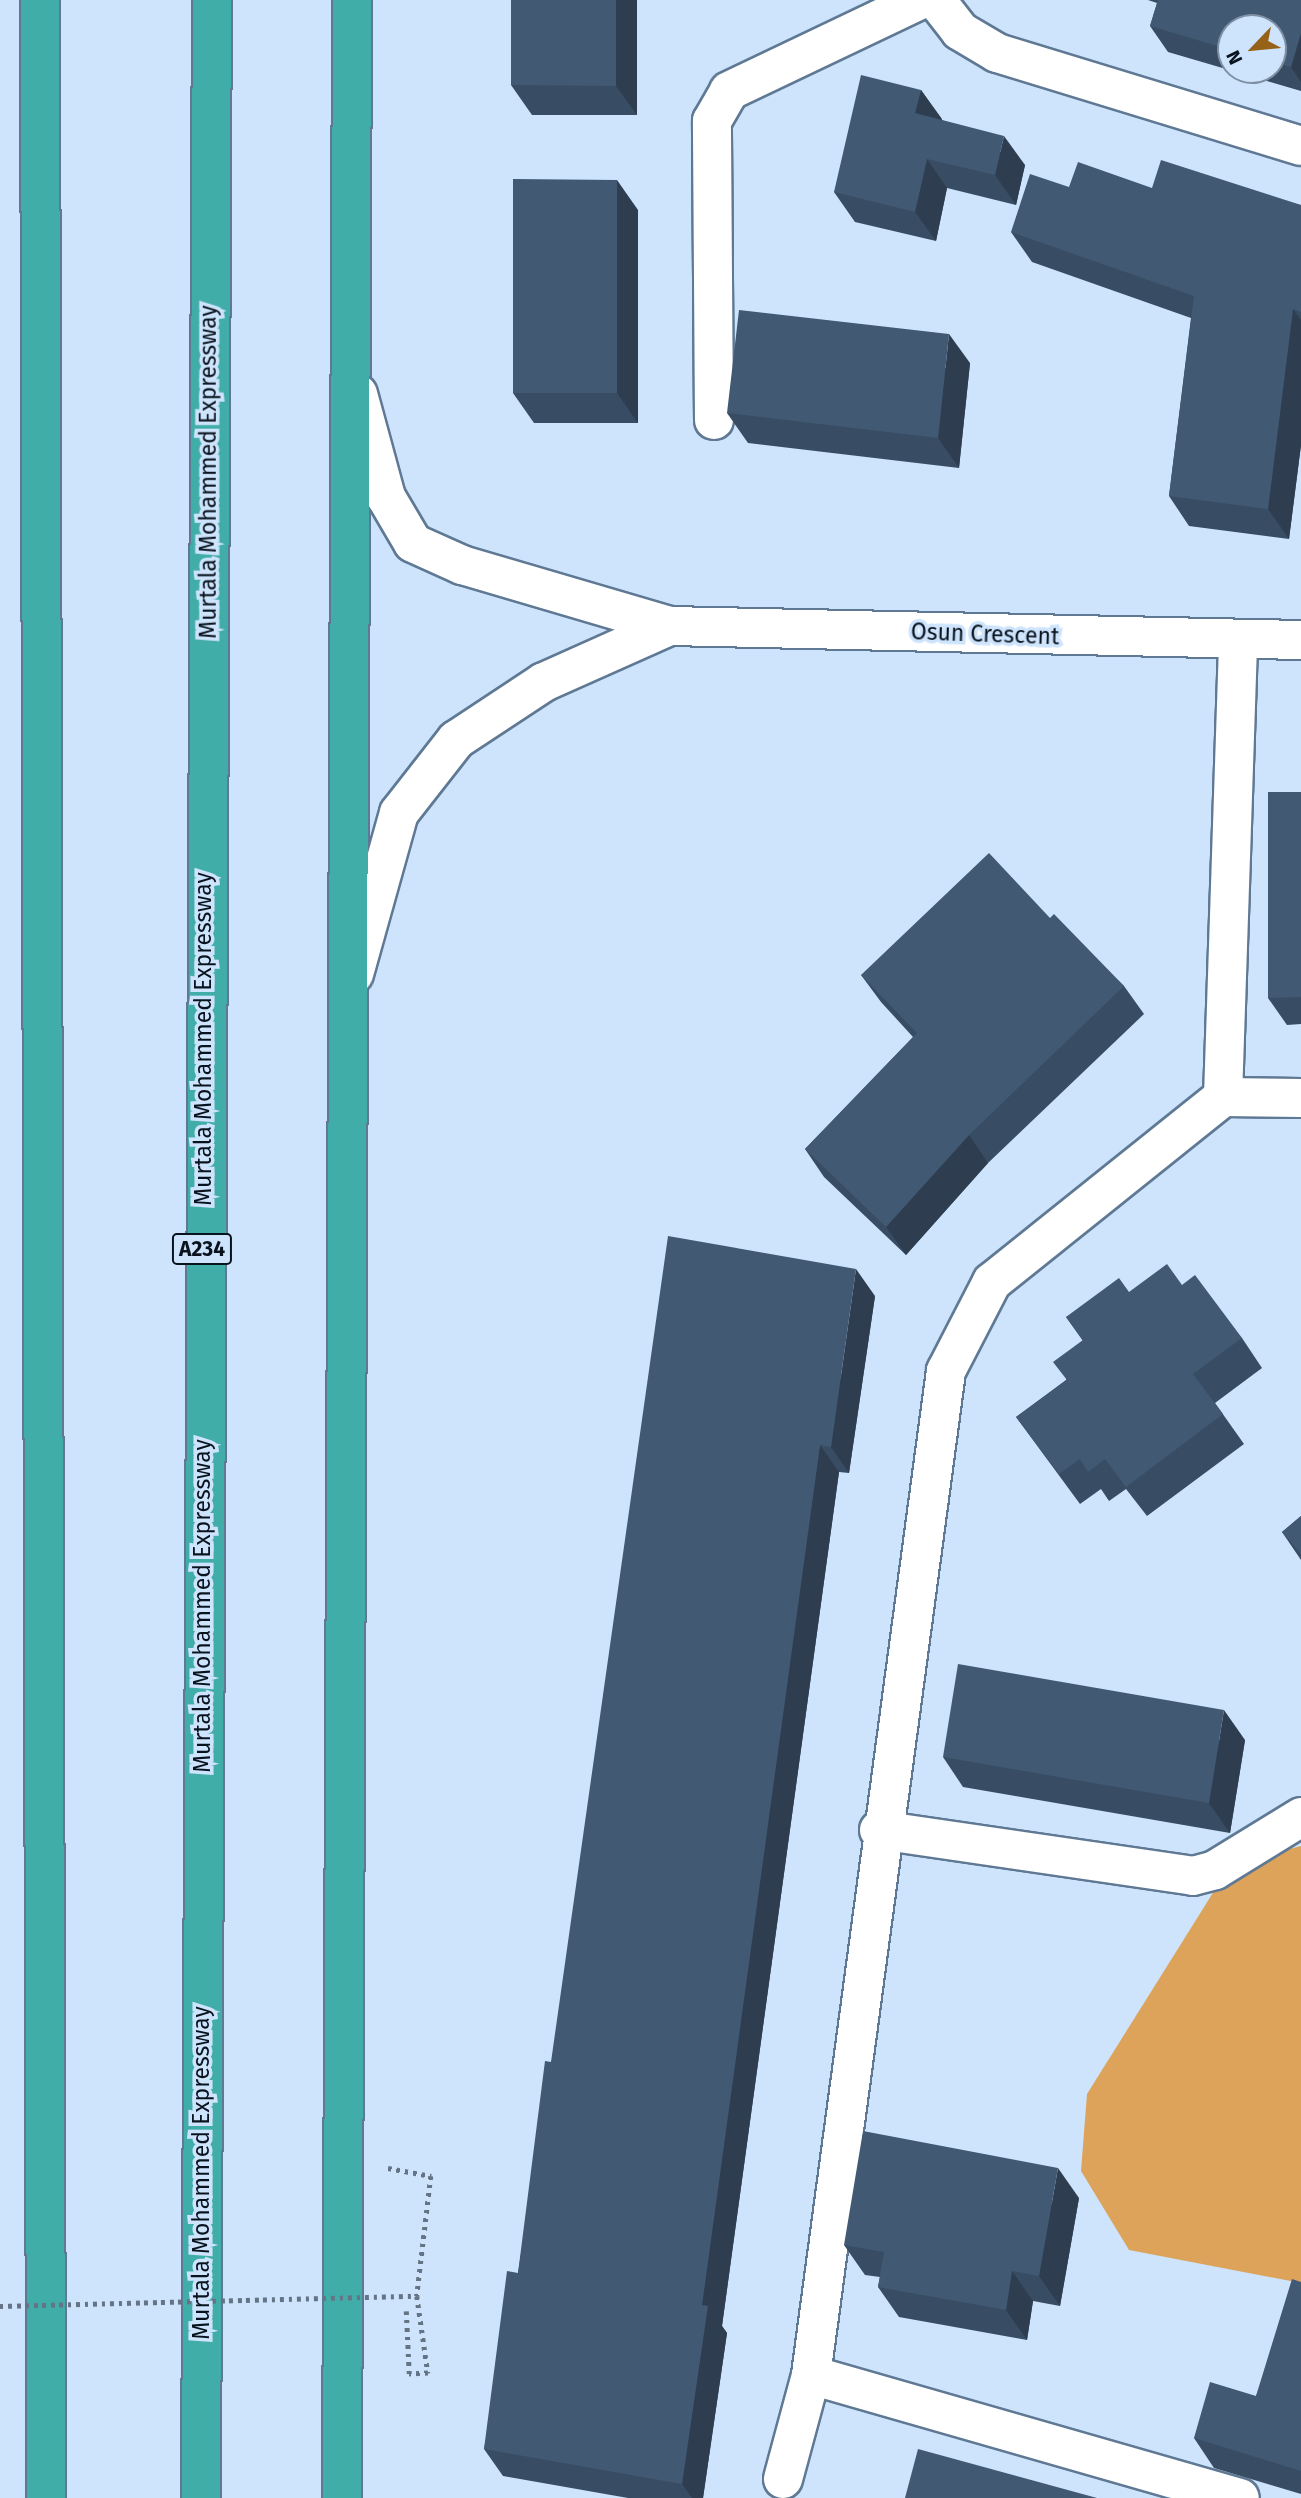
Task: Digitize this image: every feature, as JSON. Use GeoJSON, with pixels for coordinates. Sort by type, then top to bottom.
{"type":"FeatureCollection","features":[{"type":"Feature","properties":{"kind":"highway"},"geometry":{"type":"LineString","coordinates":[[40,0],[46,2498]]}},
{"type":"Feature","properties":{"kind":"highway","name":"Murtala Mohammed Expressway"},"geometry":{"type":"LineString","coordinates":[[201,2498],[212,0]]}},
{"type":"Feature","properties":{"kind":"highway"},"geometry":{"type":"LineString","coordinates":[[342,2498],[352,0]]}},
{"type":"Feature","properties":{"kind":"street"},"geometry":{"type":"LineString","coordinates":[[714,420],[712,121],[729,92],[920,0]]}},
{"type":"Feature","properties":{"kind":"street"},"geometry":{"type":"LineString","coordinates":[[936,0],[960,31],[997,53],[1301,146]]}},
{"type":"Feature","properties":{"kind":"street"},"geometry":{"type":"LineString","coordinates":[[349,354],[372,458],[413,543],[462,565],[669,626]]}},
{"type":"Feature","properties":{"kind":"street"},"geometry":{"type":"LineString","coordinates":[[350,987],[399,814],[456,740],[544,682],[669,626]]}},
{"type":"Feature","properties":{"kind":"street","name":"Osun Crescent"},"geometry":{"type":"LineString","coordinates":[[669,626],[1238,641],[1301,640]]}},
{"type":"Feature","properties":{"kind":"street"},"geometry":{"type":"LineString","coordinates":[[1223,1097],[1238,641]]}},
{"type":"Feature","properties":{"kind":"street"},"geometry":{"type":"LineString","coordinates":[[783,2479],[811,2375],[879,1830],[946,1371],[992,1282],[1223,1097],[1301,1098]]}},
{"type":"Feature","properties":{"kind":"street"},"geometry":{"type":"LineString","coordinates":[[879,1830],[1193,1876],[1215,1870],[1301,1817]]}},
{"type":"Feature","properties":{"kind":"street"},"geometry":{"type":"LineString","coordinates":[[811,2375],[1240,2498]]}},
{"type":"Feature","properties":{"kind":"path"},"geometry":{"type":"LineString","coordinates":[[406,2311],[409,2374],[428,2373],[417,2296],[431,2176]]}},
{"type":"Feature","properties":{"kind":"path"},"geometry":{"type":"LineString","coordinates":[[0,2306],[417,2296]]}},
{"type":"Feature","properties":{"kind":"shaded area"},"geometry":{"type":"Polygon","coordinates":[[[1301,1846],[1301,2283],[1129,2250],[1081,2171],[1087,2094],[1231,1864],[1301,1846]]]}},
{"type":"Feature","properties":{"kind":"building"},"geometry":{"type":"Polygon","coordinates":[[[511,0],[616,0],[616,86],[511,85],[511,0]]]}},
{"type":"Feature","properties":{"kind":"building"},"geometry":{"type":"Polygon","coordinates":[[[1158,0],[1301,0],[1301,33],[1291,67],[1287,66],[1287,14],[1217,14],[1217,46],[1150,26],[1158,0]]]}},
{"type":"Feature","properties":{"kind":"building"},"geometry":{"type":"Polygon","coordinates":[[[861,75],[921,90],[915,113],[1004,136],[995,175],[927,159],[915,212],[834,192],[861,75]]]}},
{"type":"Feature","properties":{"kind":"building"},"geometry":{"type":"Polygon","coordinates":[[[1161,160],[1301,205],[1301,312],[1293,309],[1268,509],[1169,496],[1194,296],[1011,232],[1030,174],[1069,187],[1078,162],[1152,188],[1161,160]]]}},
{"type":"Feature","properties":{"kind":"building"},"geometry":{"type":"Polygon","coordinates":[[[513,179],[617,180],[617,393],[513,393],[513,179]]]}},
{"type":"Feature","properties":{"kind":"building"},"geometry":{"type":"Polygon","coordinates":[[[739,310],[949,334],[938,438],[727,413],[739,310]]]}},
{"type":"Feature","properties":{"kind":"building"},"geometry":{"type":"Polygon","coordinates":[[[1268,792],[1301,792],[1301,997],[1268,998],[1268,792]]]}},
{"type":"Feature","properties":{"kind":"building"},"geometry":{"type":"Polygon","coordinates":[[[989,853],[1050,918],[1054,914],[1124,986],[969,1135],[886,1227],[805,1149],[917,1033],[861,975],[989,853]]]}},
{"type":"Feature","properties":{"kind":"building"},"geometry":{"type":"Polygon","coordinates":[[[668,1236],[856,1269],[831,1447],[820,1445],[702,2305],[708,2306],[682,2484],[484,2449],[507,2271],[518,2273],[545,2061],[551,2062],[668,1236]]]}},
{"type":"Feature","properties":{"kind":"building"},"geometry":{"type":"Polygon","coordinates":[[[1167,1264],[1182,1285],[1195,1275],[1242,1338],[1193,1374],[1223,1414],[1126,1487],[1105,1459],[1088,1472],[1080,1459],[1059,1474],[1016,1417],[1067,1380],[1053,1362],[1083,1340],[1066,1317],[1119,1278],[1129,1292],[1167,1264]]]}},
{"type":"Feature","properties":{"kind":"building"},"geometry":{"type":"Polygon","coordinates":[[[1301,1516],[1301,1554],[1282,1532],[1301,1516]]]}},
{"type":"Feature","properties":{"kind":"building"},"geometry":{"type":"Polygon","coordinates":[[[958,1664],[1224,1710],[1209,1803],[943,1757],[958,1664]]]}},
{"type":"Feature","properties":{"kind":"building"},"geometry":{"type":"Polygon","coordinates":[[[863,2131],[1058,2168],[1039,2276],[1012,2271],[1006,2310],[878,2287],[884,2252],[844,2245],[863,2131]]]}},
{"type":"Feature","properties":{"kind":"building"},"geometry":{"type":"Polygon","coordinates":[[[1292,2279],[1301,2282],[1301,2471],[1194,2438],[1210,2382],[1256,2396],[1292,2279]]]}},
{"type":"Feature","properties":{"kind":"building"},"geometry":{"type":"Polygon","coordinates":[[[918,2449],[1097,2498],[905,2498],[918,2449]]]}}]}
